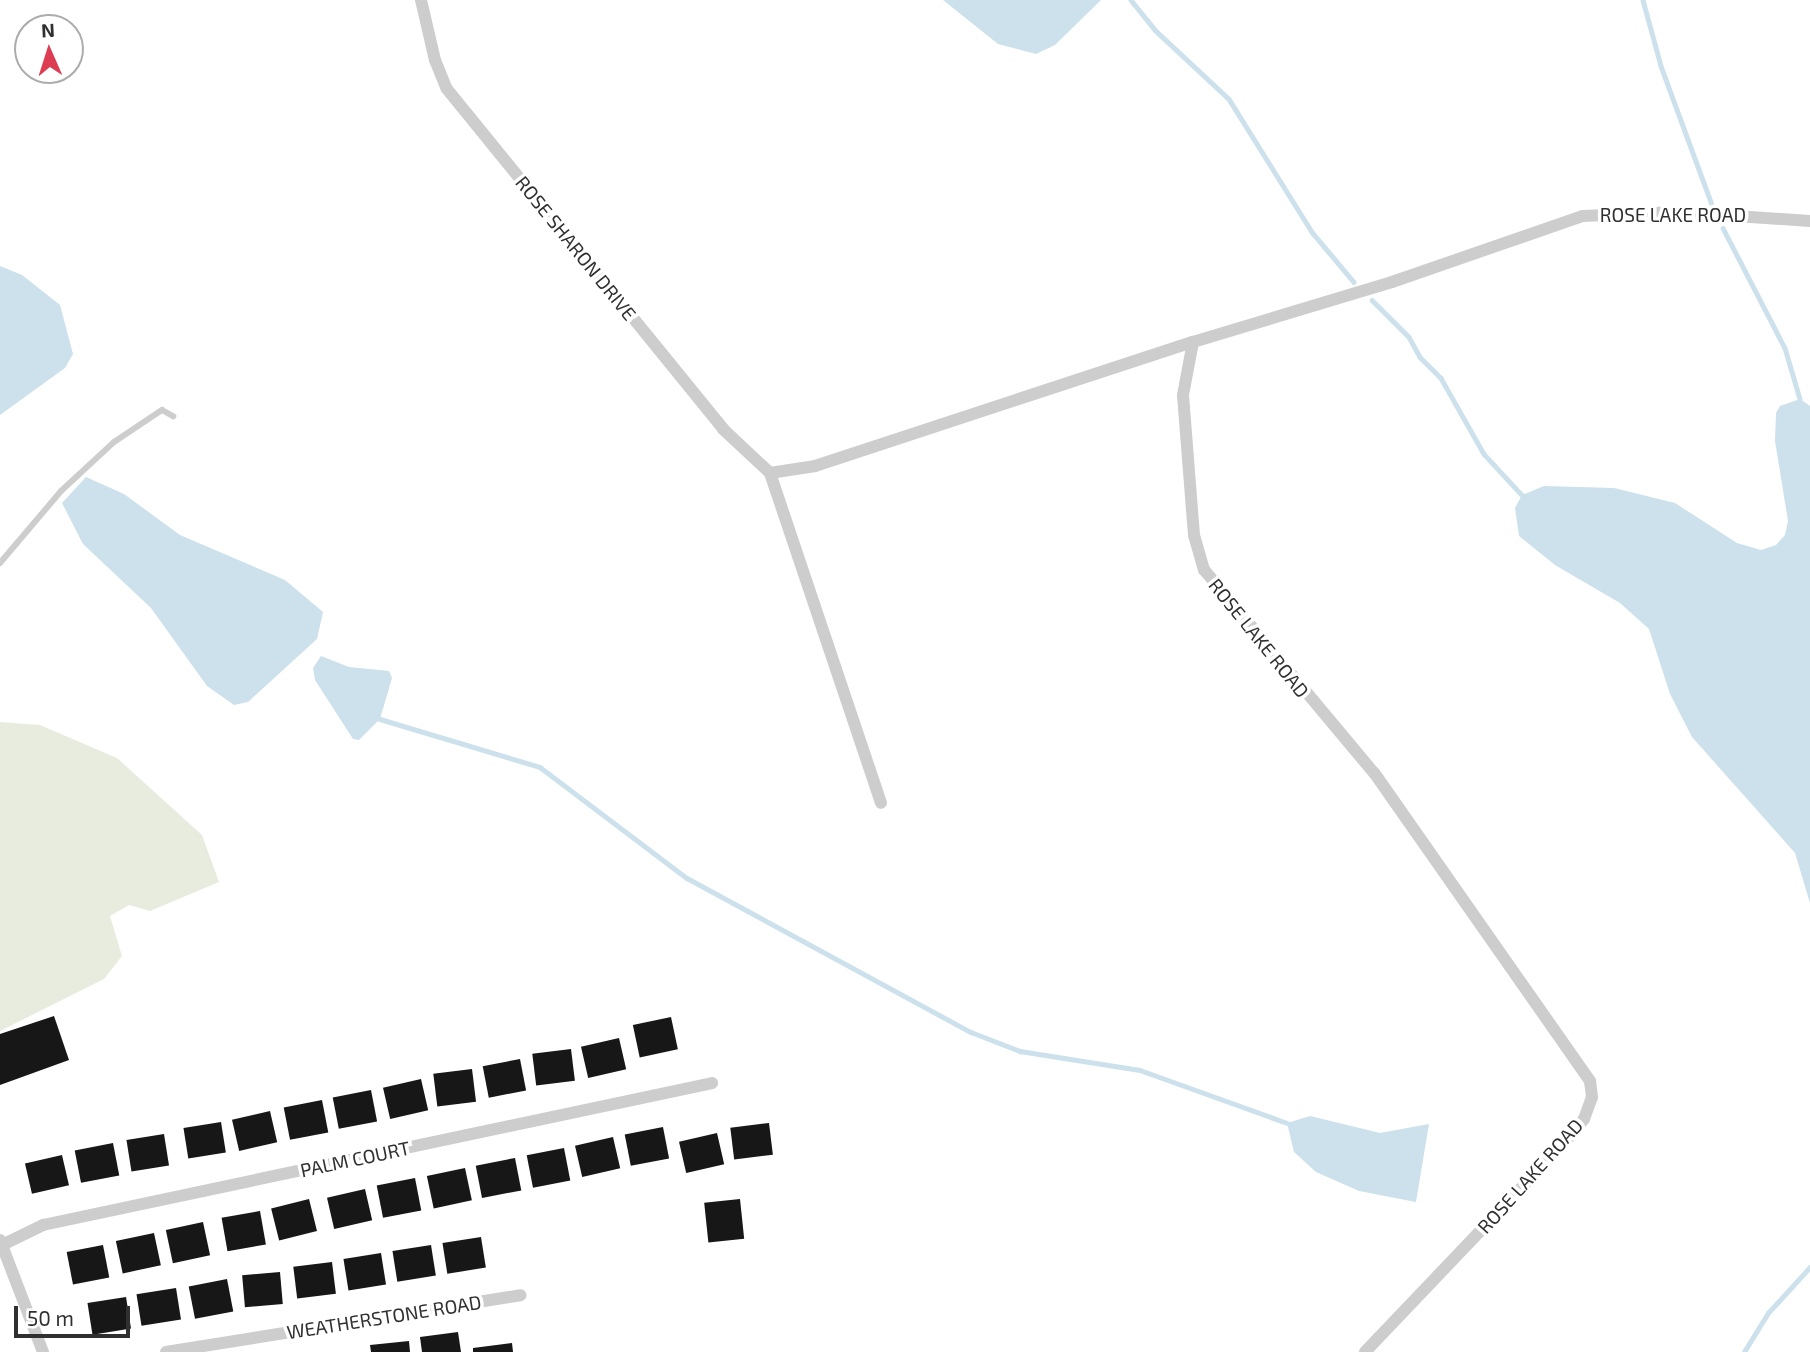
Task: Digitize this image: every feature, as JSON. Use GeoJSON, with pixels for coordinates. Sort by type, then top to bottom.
{"type":"FeatureCollection","features":[{"type":"Feature","properties":{"kind":"street","name":"ROSE SHARON DRIVE"},"geometry":{"type":"LineString","coordinates":[[421,0],[435,60],[447,89],[723,429],[770,473],[881,803]]}},
{"type":"Feature","properties":{"kind":"street","name":"ROSE LAKE ROAD"},"geometry":{"type":"LineString","coordinates":[[1365,1352],[1567,1140],[1584,1119],[1592,1097],[1590,1081],[1374,774],[1204,570],[1194,535],[1183,396],[1193,342],[1392,282],[1583,216],[1675,212],[1810,220]]}},
{"type":"Feature","properties":{"kind":"street"},"geometry":{"type":"LineString","coordinates":[[770,473],[815,466],[1193,342]]}},
{"type":"Feature","properties":{"kind":"street","name":"PALM COURT"},"geometry":{"type":"LineString","coordinates":[[1,1242],[43,1225],[712,1083]]}},
{"type":"Feature","properties":{"kind":"street"},"geometry":{"type":"LineString","coordinates":[[1,1242],[43,1352]]}},
{"type":"Feature","properties":{"kind":"street","name":"WEATHERSTONE ROAD"},"geometry":{"type":"LineString","coordinates":[[166,1352],[520,1295]]}},
{"type":"Feature","properties":{"kind":"lane"},"geometry":{"type":"LineString","coordinates":[[0,564],[61,491],[114,442],[162,410],[173,416]]}},
{"type":"Feature","properties":{"kind":"shaded area"},"geometry":{"type":"Polygon","coordinates":[[[0,722],[40,725],[117,758],[202,835],[219,882],[150,911],[129,905],[110,916],[122,956],[104,979],[0,1031],[0,722]]]}},
{"type":"Feature","properties":{"kind":"water"},"geometry":{"type":"Polygon","coordinates":[[[943,0],[1101,0],[1055,45],[1036,54],[998,44],[943,0]]]}},
{"type":"Feature","properties":{"kind":"water"},"geometry":{"type":"Polygon","coordinates":[[[0,266],[22,275],[60,305],[73,354],[65,368],[0,415],[0,266]]]}},
{"type":"Feature","properties":{"kind":"water"},"geometry":{"type":"Polygon","coordinates":[[[1800,399],[1810,406],[1810,903],[1795,853],[1692,737],[1670,694],[1649,629],[1620,603],[1555,565],[1519,536],[1515,508],[1522,495],[1544,486],[1614,488],[1675,503],[1737,543],[1761,550],[1776,545],[1785,535],[1788,521],[1775,441],[1776,413],[1780,406],[1800,399]]]}},
{"type":"Feature","properties":{"kind":"water"},"geometry":{"type":"Polygon","coordinates":[[[86,477],[124,494],[180,535],[285,580],[323,612],[317,639],[248,702],[234,705],[207,686],[151,608],[83,544],[62,503],[86,477]]]}},
{"type":"Feature","properties":{"kind":"water"},"geometry":{"type":"Polygon","coordinates":[[[321,656],[349,667],[389,671],[392,678],[380,719],[359,740],[353,739],[315,680],[313,668],[321,656]]]}},
{"type":"Feature","properties":{"kind":"water"},"geometry":{"type":"Polygon","coordinates":[[[1310,1116],[1380,1133],[1429,1124],[1416,1202],[1359,1191],[1316,1172],[1294,1152],[1287,1123],[1310,1116]]]}},
{"type":"Feature","properties":{"kind":"building"},"geometry":{"type":"Polygon","coordinates":[[[54,1016],[69,1060],[0,1085],[0,1034],[54,1016]]]}},
{"type":"Feature","properties":{"kind":"building"},"geometry":{"type":"Polygon","coordinates":[[[671,1017],[678,1049],[640,1057],[633,1025],[671,1017]]]}},
{"type":"Feature","properties":{"kind":"building"},"geometry":{"type":"Polygon","coordinates":[[[619,1038],[626,1069],[588,1078],[581,1047],[619,1038]]]}},
{"type":"Feature","properties":{"kind":"building"},"geometry":{"type":"Polygon","coordinates":[[[571,1049],[575,1081],[536,1086],[532,1054],[571,1049]]]}},
{"type":"Feature","properties":{"kind":"building"},"geometry":{"type":"Polygon","coordinates":[[[520,1059],[526,1090],[489,1098],[483,1066],[520,1059]]]}},
{"type":"Feature","properties":{"kind":"building"},"geometry":{"type":"Polygon","coordinates":[[[472,1069],[476,1102],[437,1107],[433,1074],[472,1069]]]}},
{"type":"Feature","properties":{"kind":"building"},"geometry":{"type":"Polygon","coordinates":[[[421,1079],[428,1110],[390,1119],[383,1088],[421,1079]]]}},
{"type":"Feature","properties":{"kind":"building"},"geometry":{"type":"Polygon","coordinates":[[[371,1090],[377,1121],[339,1129],[333,1097],[371,1090]]]}},
{"type":"Feature","properties":{"kind":"building"},"geometry":{"type":"Polygon","coordinates":[[[322,1100],[328,1132],[290,1140],[284,1107],[322,1100]]]}},
{"type":"Feature","properties":{"kind":"building"},"geometry":{"type":"Polygon","coordinates":[[[270,1111],[277,1142],[239,1151],[232,1120],[270,1111]]]}},
{"type":"Feature","properties":{"kind":"building"},"geometry":{"type":"Polygon","coordinates":[[[221,1122],[226,1153],[188,1159],[183,1128],[221,1122]]]}},
{"type":"Feature","properties":{"kind":"building"},"geometry":{"type":"Polygon","coordinates":[[[769,1123],[773,1155],[734,1160],[730,1128],[769,1123]]]}},
{"type":"Feature","properties":{"kind":"building"},"geometry":{"type":"Polygon","coordinates":[[[663,1127],[669,1158],[631,1166],[625,1134],[663,1127]]]}},
{"type":"Feature","properties":{"kind":"building"},"geometry":{"type":"Polygon","coordinates":[[[717,1133],[724,1164],[686,1173],[679,1142],[717,1133]]]}},
{"type":"Feature","properties":{"kind":"building"},"geometry":{"type":"Polygon","coordinates":[[[164,1134],[169,1166],[131,1172],[126,1140],[164,1134]]]}},
{"type":"Feature","properties":{"kind":"building"},"geometry":{"type":"Polygon","coordinates":[[[613,1137],[620,1168],[582,1177],[575,1146],[613,1137]]]}},
{"type":"Feature","properties":{"kind":"building"},"geometry":{"type":"Polygon","coordinates":[[[113,1143],[119,1175],[81,1183],[75,1150],[113,1143]]]}},
{"type":"Feature","properties":{"kind":"building"},"geometry":{"type":"Polygon","coordinates":[[[564,1148],[570,1180],[533,1188],[527,1155],[564,1148]]]}},
{"type":"Feature","properties":{"kind":"building"},"geometry":{"type":"Polygon","coordinates":[[[62,1155],[69,1185],[32,1194],[25,1164],[62,1155]]]}},
{"type":"Feature","properties":{"kind":"building"},"geometry":{"type":"Polygon","coordinates":[[[515,1158],[521,1190],[482,1198],[476,1166],[515,1158]]]}},
{"type":"Feature","properties":{"kind":"building"},"geometry":{"type":"Polygon","coordinates":[[[465,1168],[472,1200],[434,1208],[427,1176],[465,1168]]]}},
{"type":"Feature","properties":{"kind":"building"},"geometry":{"type":"Polygon","coordinates":[[[415,1178],[421,1210],[383,1218],[377,1185],[415,1178]]]}},
{"type":"Feature","properties":{"kind":"building"},"geometry":{"type":"Polygon","coordinates":[[[365,1189],[372,1220],[334,1229],[327,1198],[365,1189]]]}},
{"type":"Feature","properties":{"kind":"building"},"geometry":{"type":"Polygon","coordinates":[[[309,1199],[317,1231],[279,1240],[271,1208],[309,1199]]]}},
{"type":"Feature","properties":{"kind":"building"},"geometry":{"type":"Polygon","coordinates":[[[740,1199],[744,1239],[708,1243],[704,1203],[740,1199]]]}},
{"type":"Feature","properties":{"kind":"building"},"geometry":{"type":"Polygon","coordinates":[[[260,1211],[266,1244],[227,1251],[222,1218],[260,1211]]]}},
{"type":"Feature","properties":{"kind":"building"},"geometry":{"type":"Polygon","coordinates":[[[203,1222],[210,1255],[173,1263],[166,1230],[203,1222]]]}},
{"type":"Feature","properties":{"kind":"building"},"geometry":{"type":"Polygon","coordinates":[[[154,1233],[161,1265],[123,1273],[116,1241],[154,1233]]]}},
{"type":"Feature","properties":{"kind":"building"},"geometry":{"type":"Polygon","coordinates":[[[481,1237],[486,1268],[447,1274],[442,1243],[481,1237]]]}},
{"type":"Feature","properties":{"kind":"building"},"geometry":{"type":"Polygon","coordinates":[[[103,1245],[109,1277],[73,1284],[67,1252],[103,1245]]]}},
{"type":"Feature","properties":{"kind":"building"},"geometry":{"type":"Polygon","coordinates":[[[431,1245],[436,1276],[397,1282],[392,1251],[431,1245]]]}},
{"type":"Feature","properties":{"kind":"building"},"geometry":{"type":"Polygon","coordinates":[[[381,1253],[386,1285],[348,1291],[343,1259],[381,1253]]]}},
{"type":"Feature","properties":{"kind":"building"},"geometry":{"type":"Polygon","coordinates":[[[332,1262],[336,1294],[297,1299],[293,1267],[332,1262]]]}},
{"type":"Feature","properties":{"kind":"building"},"geometry":{"type":"Polygon","coordinates":[[[280,1272],[283,1304],[245,1307],[242,1275],[280,1272]]]}},
{"type":"Feature","properties":{"kind":"building"},"geometry":{"type":"Polygon","coordinates":[[[227,1279],[233,1311],[195,1319],[189,1286],[227,1279]]]}},
{"type":"Feature","properties":{"kind":"building"},"geometry":{"type":"Polygon","coordinates":[[[176,1288],[181,1320],[141,1326],[136,1294],[176,1288]]]}},
{"type":"Feature","properties":{"kind":"building"},"geometry":{"type":"Polygon","coordinates":[[[126,1297],[131,1329],[92,1335],[87,1303],[126,1297]]]}},
{"type":"Feature","properties":{"kind":"building"},"geometry":{"type":"Polygon","coordinates":[[[458,1332],[461,1352],[422,1352],[420,1337],[458,1332]]]}},
{"type":"Feature","properties":{"kind":"building"},"geometry":{"type":"Polygon","coordinates":[[[409,1341],[410,1352],[371,1352],[370,1345],[409,1341]]]}},
{"type":"Feature","properties":{"kind":"building"},"geometry":{"type":"Polygon","coordinates":[[[512,1343],[513,1352],[473,1352],[473,1348],[512,1343]]]}},
{"type":"Feature","properties":{"kind":"waterway"},"geometry":{"type":"LineString","coordinates":[[1131,0],[1155,30],[1229,99],[1312,232],[1354,282]]}},
{"type":"Feature","properties":{"kind":"waterway"},"geometry":{"type":"LineString","coordinates":[[1643,0],[1661,66],[1713,207]]}},
{"type":"Feature","properties":{"kind":"waterway"},"geometry":{"type":"LineString","coordinates":[[1723,228],[1785,348],[1800,399]]}},
{"type":"Feature","properties":{"kind":"waterway"},"geometry":{"type":"LineString","coordinates":[[1372,300],[1409,337],[1420,357],[1441,378],[1484,454],[1522,495]]}},
{"type":"Feature","properties":{"kind":"waterway"},"geometry":{"type":"LineString","coordinates":[[380,719],[540,767],[687,878],[971,1032],[1020,1051],[1140,1070],[1287,1123]]}},
{"type":"Feature","properties":{"kind":"waterway"},"geometry":{"type":"LineString","coordinates":[[1744,1352],[1768,1313],[1810,1267]]}}]}
